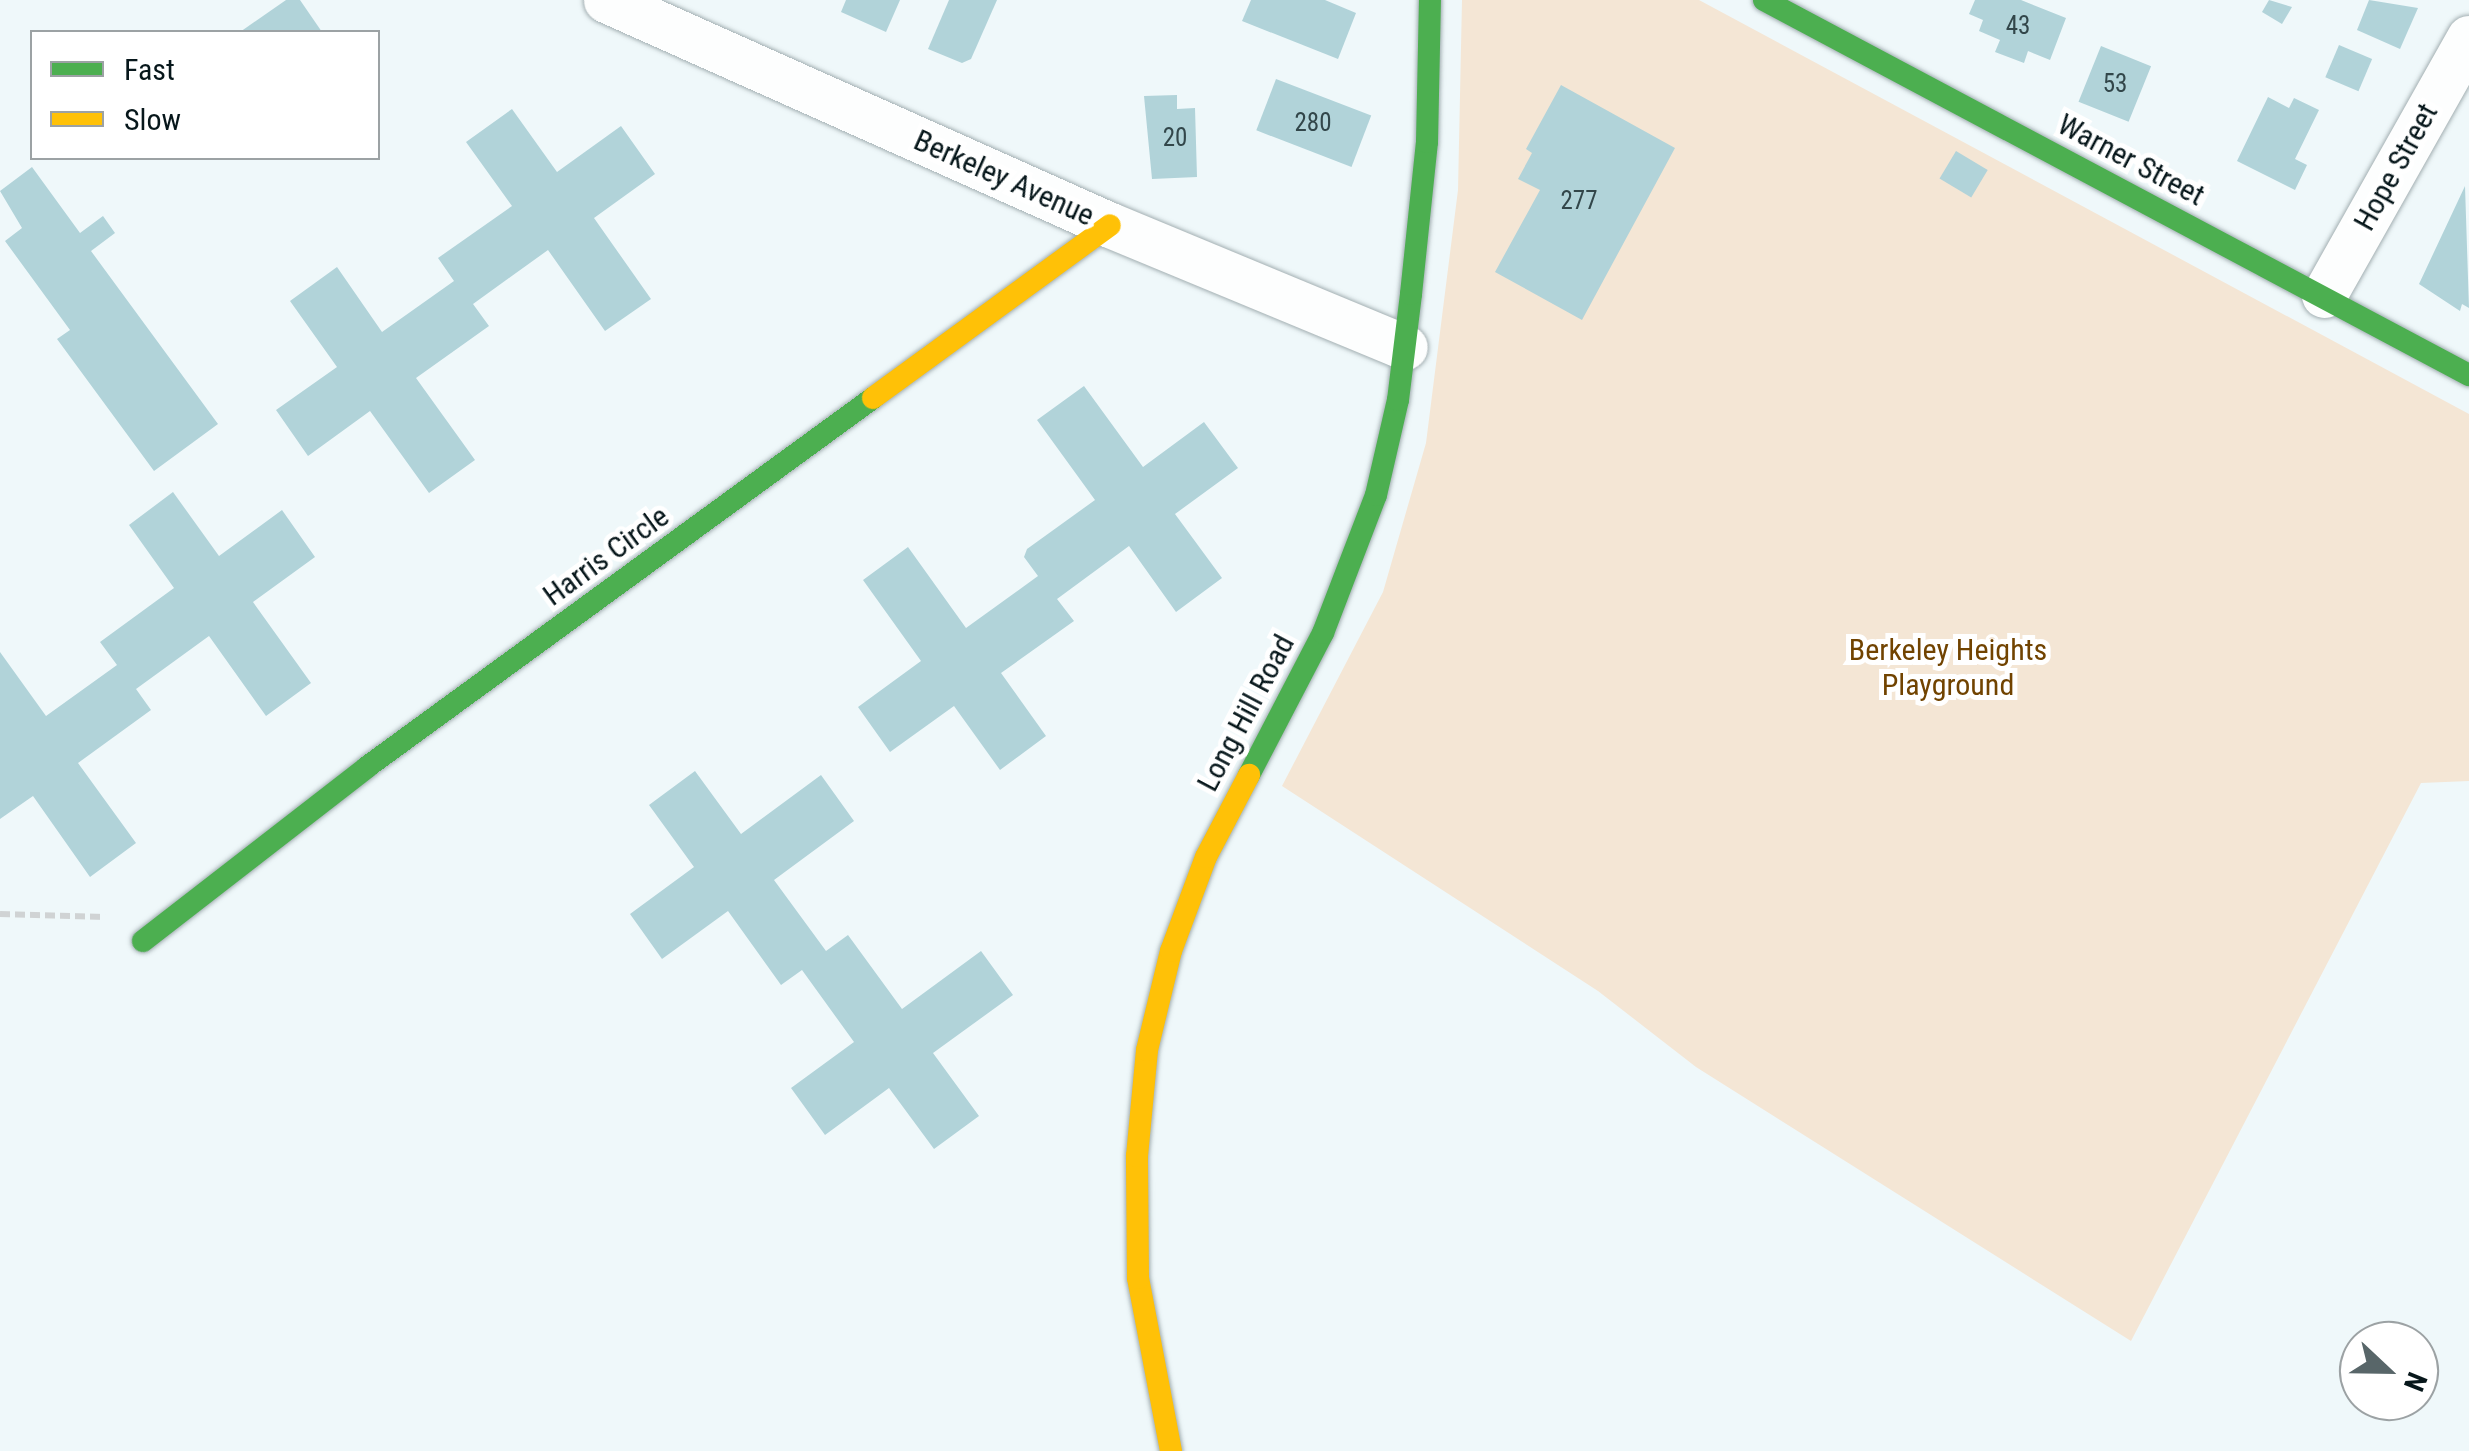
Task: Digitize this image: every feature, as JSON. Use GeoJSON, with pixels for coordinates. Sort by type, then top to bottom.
{"type":"FeatureCollection","features":[{"type":"Feature","properties":{"kind":"street","name":"Berkeley Avenue"},"geometry":{"type":"LineString","coordinates":[[606,0],[1110,226],[1405,347]]}},
{"type":"Feature","properties":{"kind":"street","name":"Long Hill Road"},"geometry":{"type":"LineString","coordinates":[[1171,1451],[1138,1278],[1137,1156],[1147,1050],[1171,951],[1206,857],[1324,633],[1361,542],[1388,449],[1405,347],[1427,142],[1430,0]]}},
{"type":"Feature","properties":{"kind":"street","name":"Warner Street"},"geometry":{"type":"LineString","coordinates":[[1764,0],[2469,374]]}},
{"type":"Feature","properties":{"kind":"street","name":"Hope Street"},"geometry":{"type":"LineString","coordinates":[[2324,295],[2469,38]]}},
{"type":"Feature","properties":{"kind":"street","name":"Harris Circle"},"geometry":{"type":"LineString","coordinates":[[143,941],[367,768],[1110,226]]}},
{"type":"Feature","properties":{"kind":"path"},"geometry":{"type":"LineString","coordinates":[[0,914],[108,917],[143,941]]}},
{"type":"Feature","properties":{"kind":"green space","name":"Berkeley Heights Playground"},"geometry":{"type":"Polygon","coordinates":[[[1462,0],[1699,0],[2469,414],[2469,781],[2421,783],[2131,1341],[1696,1067],[1598,991],[1282,786],[1383,592],[1426,443],[1458,190],[1462,0]]]}},
{"type":"Feature","properties":{"kind":"building"},"geometry":{"type":"Polygon","coordinates":[[[286,0],[300,0],[321,30],[243,30],[286,0]]]}},
{"type":"Feature","properties":{"kind":"building"},"geometry":{"type":"Polygon","coordinates":[[[846,0],[900,0],[886,32],[841,12],[846,0]]]}},
{"type":"Feature","properties":{"kind":"building"},"geometry":{"type":"Polygon","coordinates":[[[949,0],[997,0],[971,59],[962,63],[928,49],[949,0]]]}},
{"type":"Feature","properties":{"kind":"building"},"geometry":{"type":"Polygon","coordinates":[[[1251,0],[1325,0],[1356,13],[1338,59],[1242,21],[1251,0]]]}},
{"type":"Feature","properties":{"kind":"building"},"geometry":{"type":"Polygon","coordinates":[[[1975,0],[2021,0],[2066,18],[2050,60],[2028,51],[2024,63],[1995,52],[2000,40],[1979,31],[1983,20],[1969,14],[1975,0]]]}},
{"type":"Feature","properties":{"kind":"building"},"geometry":{"type":"Polygon","coordinates":[[[2269,0],[2292,7],[2282,24],[2262,12],[2269,0]]]}},
{"type":"Feature","properties":{"kind":"building"},"geometry":{"type":"Polygon","coordinates":[[[2369,0],[2418,8],[2400,49],[2357,30],[2369,0]]]}},
{"type":"Feature","properties":{"kind":"building"},"geometry":{"type":"Polygon","coordinates":[[[2339,45],[2372,59],[2358,91],[2325,77],[2339,45]]]}},
{"type":"Feature","properties":{"kind":"building"},"geometry":{"type":"Polygon","coordinates":[[[2101,46],[2151,66],[2129,122],[2079,102],[2101,46]]]}},
{"type":"Feature","properties":{"kind":"building"},"geometry":{"type":"Polygon","coordinates":[[[1276,79],[1371,116],[1352,167],[1256,130],[1276,79]]]}},
{"type":"Feature","properties":{"kind":"building"},"geometry":{"type":"Polygon","coordinates":[[[1561,85],[1675,148],[1582,320],[1495,272],[1540,190],[1518,179],[1532,153],[1526,149],[1561,85]]]}},
{"type":"Feature","properties":{"kind":"building"},"geometry":{"type":"Polygon","coordinates":[[[1177,95],[1177,109],[1195,108],[1197,177],[1152,179],[1144,96],[1177,95]]]}},
{"type":"Feature","properties":{"kind":"building"},"geometry":{"type":"Polygon","coordinates":[[[2268,97],[2289,108],[2294,98],[2319,110],[2295,159],[2307,165],[2295,190],[2237,161],[2268,97]]]}},
{"type":"Feature","properties":{"kind":"building"},"geometry":{"type":"Polygon","coordinates":[[[512,109],[557,172],[621,126],[655,174],[594,218],[651,299],[605,331],[548,250],[473,304],[489,326],[416,378],[475,460],[429,493],[370,411],[308,456],[276,410],[337,367],[290,301],[337,267],[382,332],[454,281],[438,258],[512,206],[466,142],[512,109]]]}},
{"type":"Feature","properties":{"kind":"building"},"geometry":{"type":"Polygon","coordinates":[[[1956,151],[1988,170],[1971,197],[1940,178],[1956,151]]]}},
{"type":"Feature","properties":{"kind":"building"},"geometry":{"type":"Polygon","coordinates":[[[32,167],[80,233],[103,216],[115,233],[91,251],[218,424],[154,471],[57,339],[70,330],[5,241],[22,228],[0,191],[32,167]]]}},
{"type":"Feature","properties":{"kind":"building"},"geometry":{"type":"Polygon","coordinates":[[[2465,186],[2469,308],[2462,304],[2460,311],[2419,284],[2465,186]]]}},
{"type":"Feature","properties":{"kind":"building"},"geometry":{"type":"Polygon","coordinates":[[[1084,386],[1143,467],[1204,422],[1238,468],[1175,514],[1222,578],[1176,612],[1129,546],[1057,599],[1074,621],[1001,673],[1046,736],[1000,770],[954,706],[890,752],[858,707],[921,661],[863,580],[908,547],[966,628],[1038,576],[1024,557],[1027,549],[1095,500],[1037,420],[1084,386]]]}},
{"type":"Feature","properties":{"kind":"building"},"geometry":{"type":"Polygon","coordinates":[[[173,492],[219,556],[282,510],[315,557],[253,602],[311,683],[266,716],[209,636],[136,689],[151,710],[78,763],[136,843],[90,877],[33,796],[0,819],[0,652],[46,716],[117,665],[100,642],[174,588],[129,525],[173,492]]]}},
{"type":"Feature","properties":{"kind":"building"},"geometry":{"type":"Polygon","coordinates":[[[695,771],[741,834],[821,775],[854,821],[774,880],[826,951],[848,935],[902,1009],[981,951],[1013,995],[933,1053],[979,1116],[934,1149],[889,1088],[825,1135],[791,1088],[854,1042],[802,970],[781,985],[728,911],[662,959],[630,914],[694,867],[649,805],[695,771]]]}},
{"type":"Feature","properties":{"kind":"traffic: fast"},"geometry":{"type":"LineString","coordinates":[[1249,775],[1323,633],[1376,495],[1398,400],[1411,294],[1427,142],[1430,0]]}},
{"type":"Feature","properties":{"kind":"traffic: fast"},"geometry":{"type":"LineString","coordinates":[[1764,0],[2469,375]]}},
{"type":"Feature","properties":{"kind":"traffic: fast"},"geometry":{"type":"LineString","coordinates":[[143,941],[367,767],[873,398]]}},
{"type":"Feature","properties":{"kind":"traffic: slow"},"geometry":{"type":"LineString","coordinates":[[873,398],[1110,225]]}},
{"type":"Feature","properties":{"kind":"traffic: slow"},"geometry":{"type":"LineString","coordinates":[[1171,1451],[1138,1278],[1137,1156],[1147,1050],[1171,951],[1206,857],[1249,775]]}}]}
